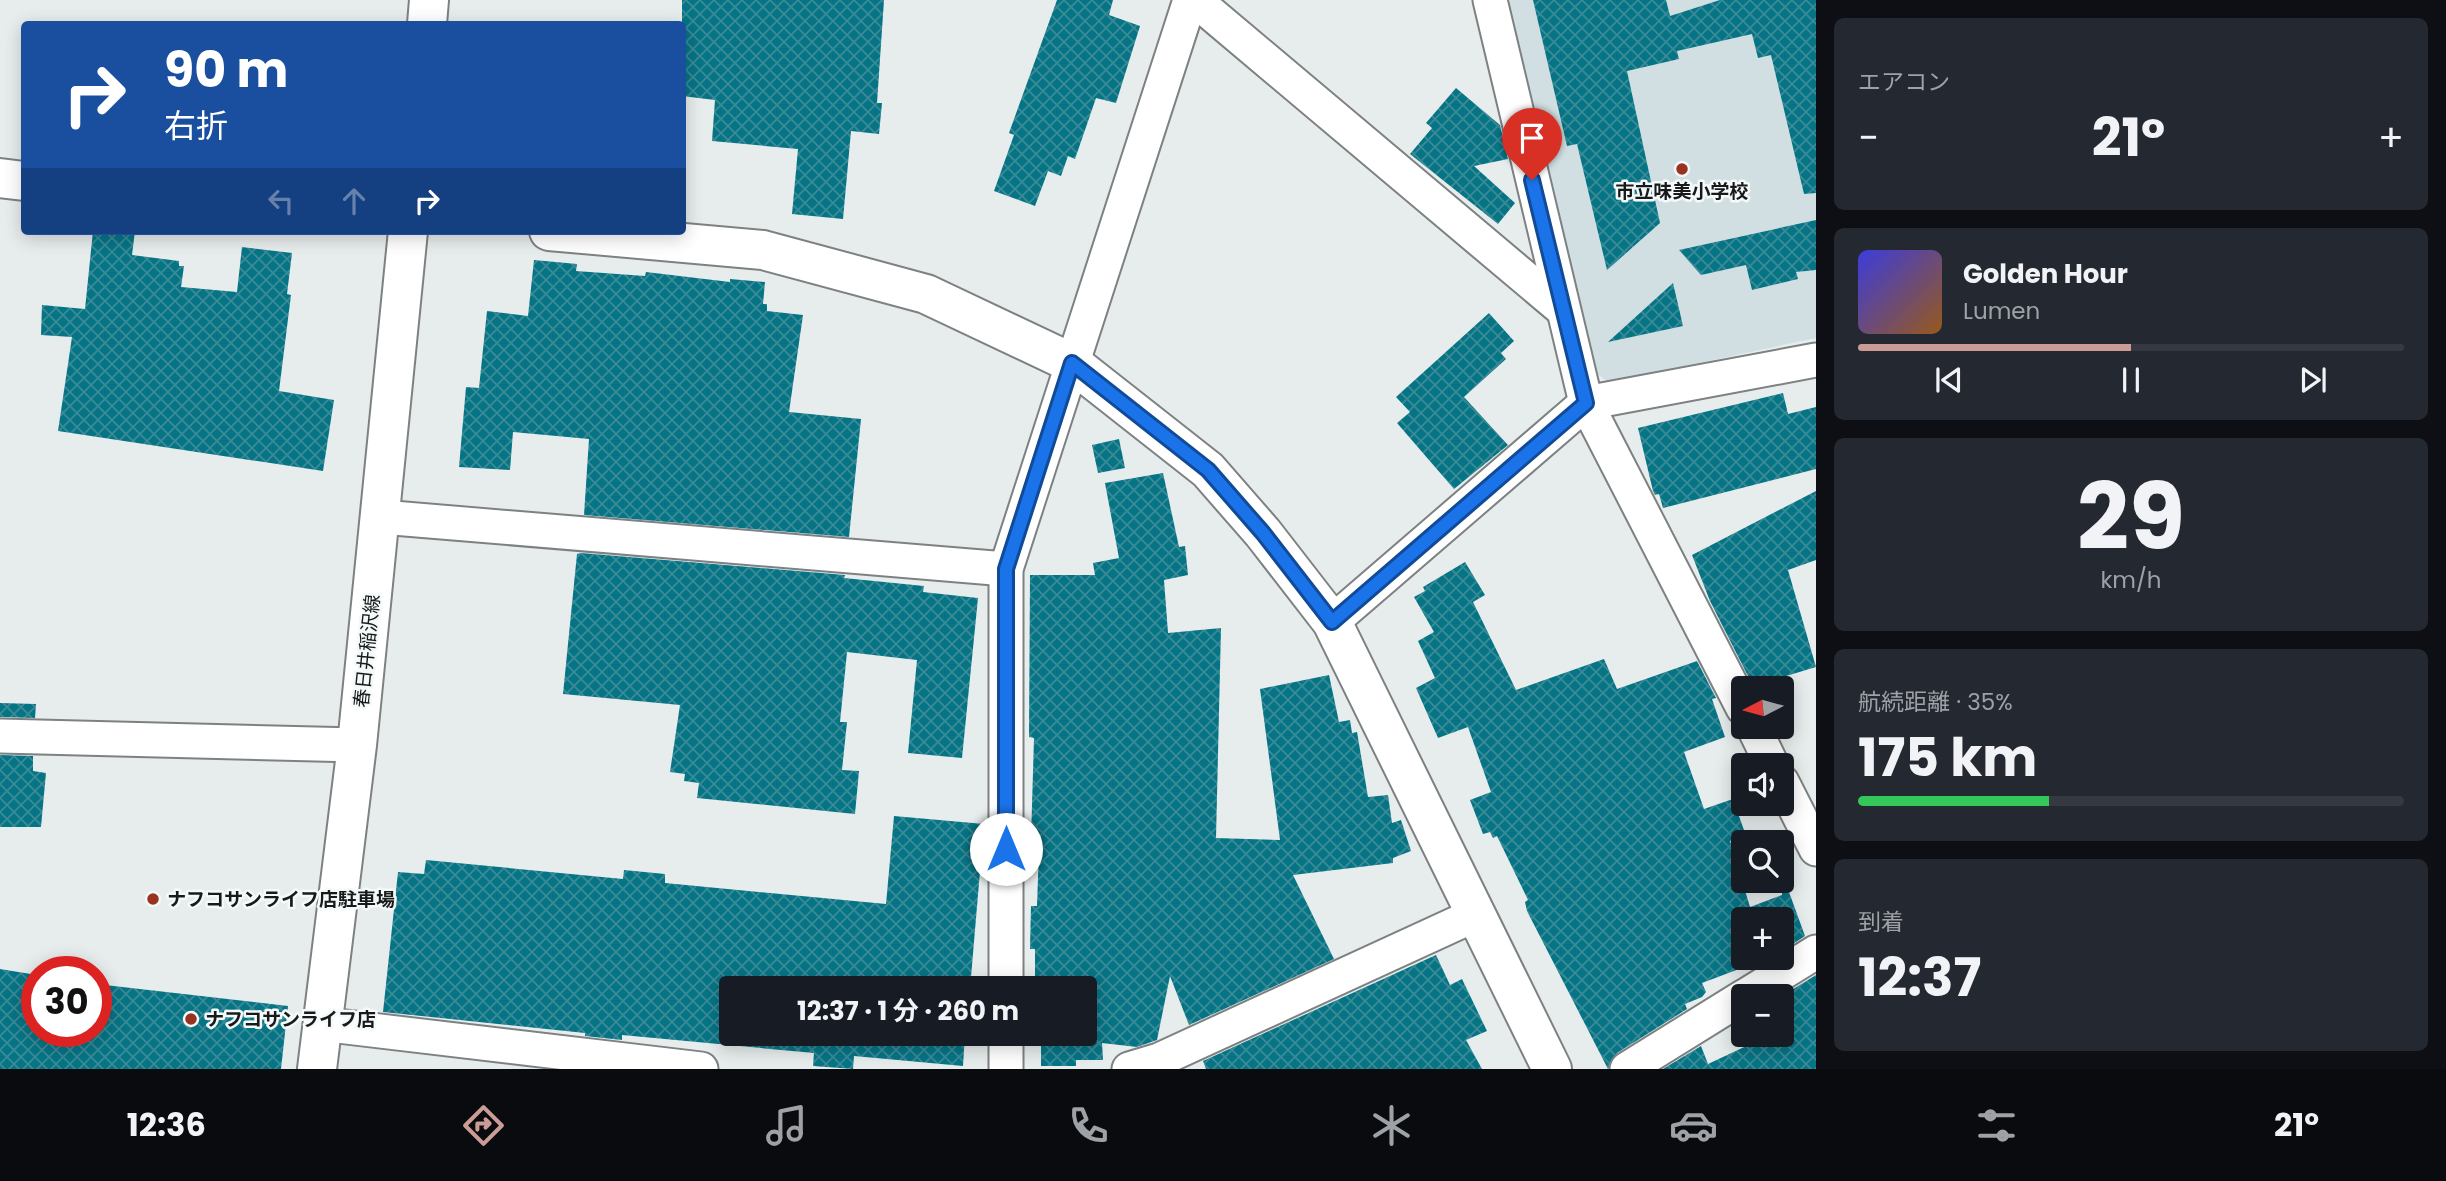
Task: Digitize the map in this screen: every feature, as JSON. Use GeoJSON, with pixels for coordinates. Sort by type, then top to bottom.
{"type":"FeatureCollection","features":[{"type":"Feature","properties":{"kind":"street"},"geometry":{"type":"LineString","coordinates":[[426,21],[429,0]]}},
{"type":"Feature","properties":{"kind":"street"},"geometry":{"type":"LineString","coordinates":[[1006,976],[1006,569],[1193,0],[1562,309]]}},
{"type":"Feature","properties":{"kind":"street"},"geometry":{"type":"LineString","coordinates":[[1490,0],[1586,403],[1731,685]]}},
{"type":"Feature","properties":{"kind":"street"},"geometry":{"type":"LineString","coordinates":[[0,178],[21,181]]}},
{"type":"Feature","properties":{"kind":"street","name":"春日井稲沢線"},"geometry":{"type":"LineString","coordinates":[[317,1069],[382,517],[408,235]]}},
{"type":"Feature","properties":{"kind":"street"},"geometry":{"type":"LineString","coordinates":[[594,235],[763,250],[926,294],[1072,363],[1208,470],[1263,533],[1332,622],[1552,1069]]}},
{"type":"Feature","properties":{"kind":"street"},"geometry":{"type":"LineString","coordinates":[[1332,622],[1586,403],[1816,360]]}},
{"type":"Feature","properties":{"kind":"street"},"geometry":{"type":"LineString","coordinates":[[382,517],[1006,569]]}},
{"type":"Feature","properties":{"kind":"street"},"geometry":{"type":"LineString","coordinates":[[0,736],[357,746]]}},
{"type":"Feature","properties":{"kind":"street"},"geometry":{"type":"LineString","coordinates":[[1794,806],[1816,849]]}},
{"type":"Feature","properties":{"kind":"street"},"geometry":{"type":"LineString","coordinates":[[1129,1069],[1159,1060],[1477,914]]}},
{"type":"Feature","properties":{"kind":"street"},"geometry":{"type":"LineString","coordinates":[[1764,984],[1816,952]]}},
{"type":"Feature","properties":{"kind":"street"},"geometry":{"type":"LineString","coordinates":[[1627,1069],[1731,1004]]}},
{"type":"Feature","properties":{"kind":"street"},"geometry":{"type":"LineString","coordinates":[[321,1024],[701,1069]]}},
{"type":"Feature","properties":{"kind":"street"},"geometry":{"type":"LineString","coordinates":[[1006,1046],[1006,1069]]}},
{"type":"Feature","properties":{"kind":"shaded area","name":"市立味美小学校"},"geometry":{"type":"Polygon","coordinates":[[[1508,0],[1816,0],[1816,338],[1609,382],[1594,372],[1508,0]]]}},
{"type":"Feature","properties":{"kind":"building"},"geometry":{"type":"Polygon","coordinates":[[[682,0],[884,0],[877,103],[882,103],[879,134],[851,131],[843,219],[792,214],[798,149],[712,141],[715,100],[686,96],[686,21],[682,21],[682,0]]]}},
{"type":"Feature","properties":{"kind":"building"},"geometry":{"type":"Polygon","coordinates":[[[1057,0],[1113,0],[1109,15],[1140,26],[1116,103],[1096,98],[1075,159],[1068,156],[1061,176],[1048,171],[1035,206],[994,191],[1014,135],[1009,133],[1057,0]]]}},
{"type":"Feature","properties":{"kind":"building"},"geometry":{"type":"Polygon","coordinates":[[[1533,0],[1666,0],[1670,16],[1720,0],[1816,0],[1816,193],[1804,194],[1771,55],[1758,58],[1752,34],[1677,51],[1679,59],[1627,71],[1660,223],[1607,270],[1577,144],[1567,146],[1533,0]]]}},
{"type":"Feature","properties":{"kind":"building"},"geometry":{"type":"Polygon","coordinates":[[[1456,88],[1500,125],[1508,159],[1474,166],[1515,203],[1498,224],[1410,154],[1432,128],[1426,123],[1456,88]]]}},
{"type":"Feature","properties":{"kind":"building"},"geometry":{"type":"Polygon","coordinates":[[[1816,220],[1816,270],[1796,272],[1798,279],[1752,290],[1746,265],[1701,275],[1679,250],[1816,220]]]}},
{"type":"Feature","properties":{"kind":"building"},"geometry":{"type":"Polygon","coordinates":[[[93,235],[134,235],[132,255],[179,261],[179,266],[184,266],[181,287],[237,292],[242,247],[292,253],[287,294],[291,295],[279,391],[334,400],[323,471],[58,431],[72,337],[41,335],[42,305],[85,309],[93,235]]]}},
{"type":"Feature","properties":{"kind":"building"},"geometry":{"type":"Polygon","coordinates":[[[534,260],[577,264],[576,271],[645,276],[646,272],[730,282],[730,279],[765,282],[763,304],[767,304],[767,311],[803,315],[789,412],[861,419],[849,537],[584,515],[589,439],[513,432],[510,470],[459,467],[466,387],[479,388],[487,311],[528,316],[534,260]]]}},
{"type":"Feature","properties":{"kind":"building"},"geometry":{"type":"Polygon","coordinates":[[[1673,283],[1683,326],[1608,342],[1673,283]]]}},
{"type":"Feature","properties":{"kind":"building"},"geometry":{"type":"Polygon","coordinates":[[[1489,313],[1514,341],[1501,353],[1506,359],[1464,397],[1508,445],[1454,489],[1397,423],[1410,412],[1396,397],[1489,313]]]}},
{"type":"Feature","properties":{"kind":"building"},"geometry":{"type":"Polygon","coordinates":[[[1783,393],[1788,414],[1816,407],[1816,469],[1663,508],[1659,494],[1655,495],[1653,491],[1638,428],[1783,393]]]}},
{"type":"Feature","properties":{"kind":"building"},"geometry":{"type":"Polygon","coordinates":[[[1119,439],[1125,468],[1098,473],[1092,445],[1119,439]]]}},
{"type":"Feature","properties":{"kind":"building"},"geometry":{"type":"Polygon","coordinates":[[[1163,473],[1179,547],[1185,546],[1188,575],[1164,580],[1168,633],[1221,628],[1216,838],[1280,840],[1260,689],[1329,675],[1339,722],[1350,720],[1352,733],[1357,732],[1368,797],[1388,795],[1392,823],[1401,820],[1411,851],[1393,858],[1393,863],[1293,875],[1334,959],[1189,1025],[1170,976],[1157,1040],[1137,1047],[1102,1043],[1103,1060],[1076,1060],[1076,1066],[1041,1066],[1041,1046],[1097,1046],[1097,976],[1035,976],[1035,949],[1030,949],[1031,906],[1037,906],[1039,848],[1036,848],[1036,839],[1031,839],[1034,738],[1029,737],[1030,575],[1095,575],[1093,563],[1119,558],[1105,483],[1163,473]]]}},
{"type":"Feature","properties":{"kind":"building"},"geometry":{"type":"Polygon","coordinates":[[[1816,491],[1816,560],[1788,570],[1816,667],[1786,676],[1748,676],[1710,601],[1692,555],[1816,491]]]}},
{"type":"Feature","properties":{"kind":"building"},"geometry":{"type":"Polygon","coordinates":[[[577,554],[845,575],[844,578],[924,586],[923,592],[978,598],[962,758],[908,753],[917,660],[847,652],[840,722],[847,722],[842,770],[859,771],[855,814],[697,798],[699,783],[684,781],[685,774],[670,772],[680,705],[563,694],[577,554]]]}},
{"type":"Feature","properties":{"kind":"building"},"geometry":{"type":"Polygon","coordinates":[[[1465,562],[1485,595],[1473,602],[1516,690],[1604,659],[1617,689],[1697,661],[1716,698],[1712,699],[1725,737],[1684,752],[1704,809],[1731,800],[1731,816],[1739,816],[1744,830],[1731,830],[1730,841],[1731,893],[1746,893],[1750,907],[1731,907],[1731,970],[1736,970],[1702,983],[1706,992],[1702,997],[1685,1004],[1687,1009],[1617,1053],[1608,1069],[1527,911],[1525,902],[1528,900],[1497,836],[1493,838],[1490,832],[1483,834],[1470,800],[1491,792],[1468,727],[1438,738],[1416,688],[1435,678],[1418,641],[1434,632],[1414,597],[1425,591],[1423,587],[1465,562]]]}},
{"type":"Feature","properties":{"kind":"building"},"geometry":{"type":"Polygon","coordinates":[[[0,703],[36,704],[35,718],[0,717],[0,703]]]}},
{"type":"Feature","properties":{"kind":"building"},"geometry":{"type":"Polygon","coordinates":[[[0,755],[33,756],[33,771],[46,773],[41,827],[0,827],[0,755]]]}},
{"type":"Feature","properties":{"kind":"building"},"geometry":{"type":"Polygon","coordinates":[[[894,816],[984,824],[971,976],[719,976],[719,1044],[622,1035],[622,1040],[585,1036],[585,1033],[383,1012],[398,872],[424,874],[426,860],[623,879],[624,870],[665,874],[665,883],[886,904],[894,816]]]}},
{"type":"Feature","properties":{"kind":"building"},"geometry":{"type":"Polygon","coordinates":[[[1782,893],[1789,893],[1805,936],[1794,943],[1794,907],[1750,907],[1782,893]]]}},
{"type":"Feature","properties":{"kind":"building"},"geometry":{"type":"Polygon","coordinates":[[[1436,955],[1450,985],[1462,979],[1487,1031],[1466,1040],[1482,1069],[1206,1069],[1203,1061],[1436,955]]]}},
{"type":"Feature","properties":{"kind":"building","name":"ナフコサンライフ店"},"geometry":{"type":"Polygon","coordinates":[[[0,969],[21,972],[21,1047],[112,1047],[112,986],[288,1006],[281,1069],[0,1069],[0,969]]]}},
{"type":"Feature","properties":{"kind":"building"},"geometry":{"type":"Polygon","coordinates":[[[1816,975],[1816,1069],[1663,1069],[1701,1046],[1708,1064],[1744,1047],[1794,1047],[1794,989],[1816,975]]]}},
{"type":"Feature","properties":{"kind":"building"},"geometry":{"type":"Polygon","coordinates":[[[739,1046],[964,1046],[963,1066],[854,1056],[853,1069],[813,1066],[814,1053],[739,1046]]]}},
{"type":"Feature","properties":{"kind":"place","name":"市立味美小学校"},"geometry":{"type":"Point","coordinates":[1682,169]}},
{"type":"Feature","properties":{"kind":"place","name":"ナフコサンライフ店駐車場"},"geometry":{"type":"Point","coordinates":[153,899]}},
{"type":"Feature","properties":{"kind":"place","name":"ナフコサンライフ店"},"geometry":{"type":"Point","coordinates":[191,1019]}},
{"type":"Feature","properties":{"kind":"route"},"geometry":{"type":"LineString","coordinates":[[1006,849],[1006,569],[1072,363],[1208,470],[1263,533],[1332,622],[1586,403],[1532,180]]}}]}
